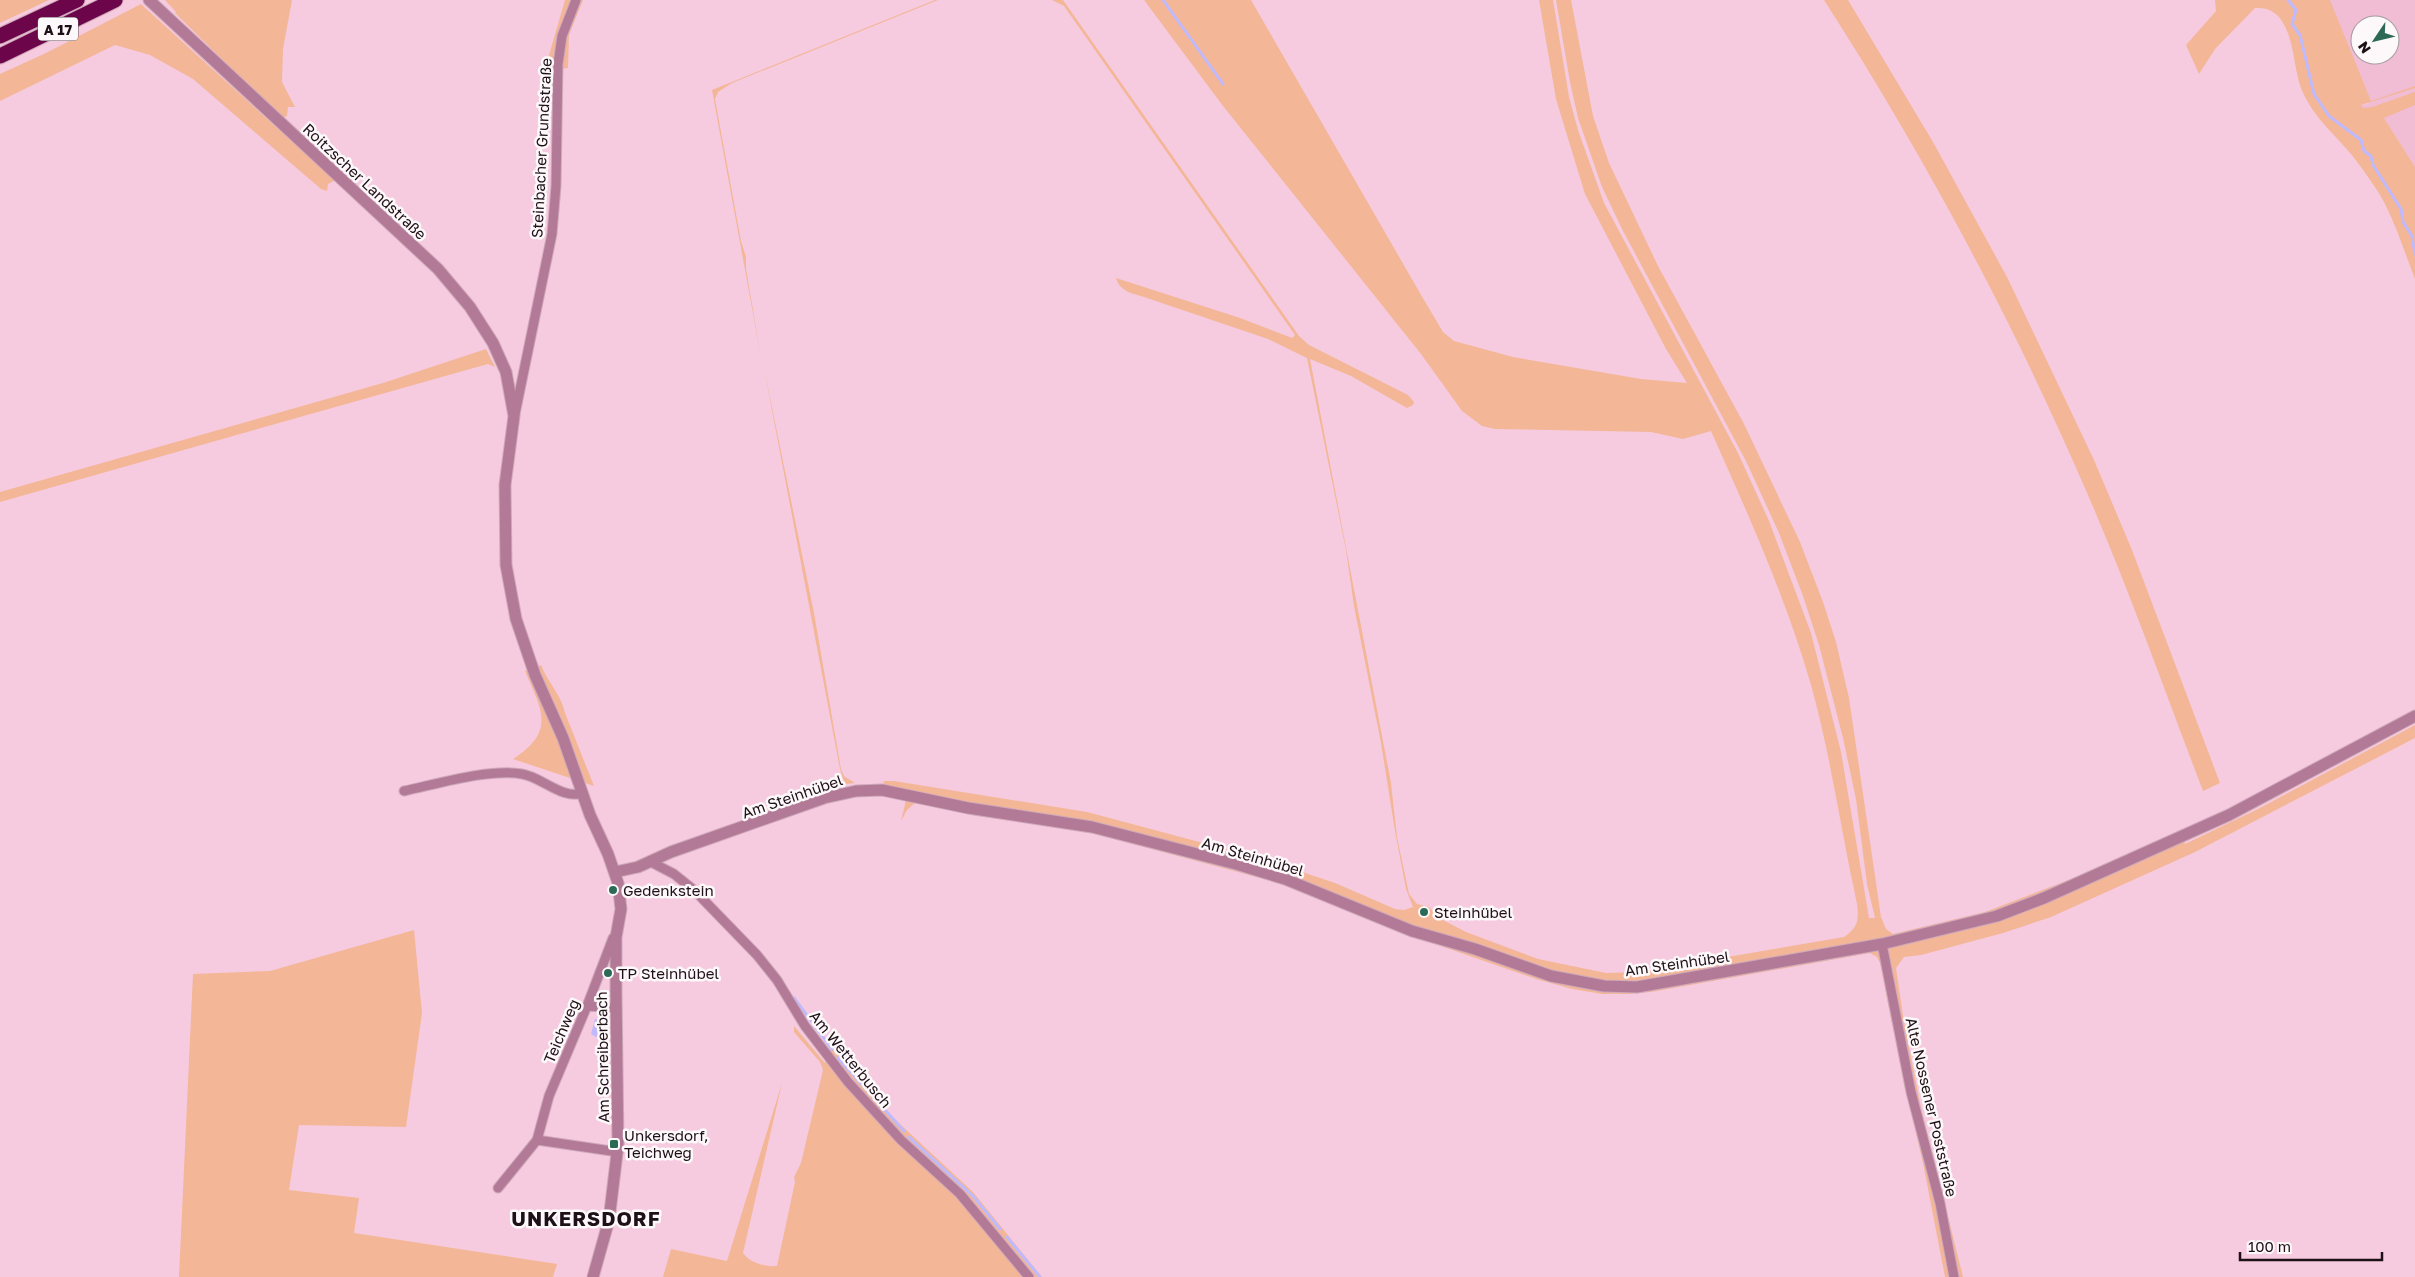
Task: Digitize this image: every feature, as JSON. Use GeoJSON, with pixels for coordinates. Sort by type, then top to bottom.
{"type":"FeatureCollection","features":[{"type":"Feature","properties":{"kind":"highway","name":"A 17"},"geometry":{"type":"LineString","coordinates":[[0,36],[77,0]]}},
{"type":"Feature","properties":{"kind":"highway","name":"A 17"},"geometry":{"type":"LineString","coordinates":[[0,56],[115,0]]}},
{"type":"Feature","properties":{"kind":"street","name":"Roitzscher Landstraße"},"geometry":{"type":"LineString","coordinates":[[148,0],[438,269],[470,307],[493,343],[506,372],[514,416],[505,485],[506,565],[516,619],[535,675],[563,738],[579,781]]}},
{"type":"Feature","properties":{"kind":"street","name":"Steinbacher Grundstraße"},"geometry":{"type":"LineString","coordinates":[[514,416],[552,234],[556,186],[559,55],[562,36],[576,0]]}},
{"type":"Feature","properties":{"kind":"street"},"geometry":{"type":"LineString","coordinates":[[506,372],[524,370]]}},
{"type":"Feature","properties":{"kind":"street","name":"Am Steinhübel"},"geometry":{"type":"LineString","coordinates":[[616,872],[651,862],[671,852],[824,798],[856,791],[882,790],[968,808],[1092,827],[1236,864],[1285,879],[1412,931],[1475,949],[1551,976],[1577,983],[1604,986],[1637,986],[1882,944],[1997,916],[2052,894],[2229,815],[2415,716]]}},
{"type":"Feature","properties":{"kind":"street"},"geometry":{"type":"LineString","coordinates":[[404,791],[503,774],[522,774],[571,795],[583,793]]}},
{"type":"Feature","properties":{"kind":"street","name":"Am Schreiberbach"},"geometry":{"type":"LineString","coordinates":[[579,781],[590,815],[616,872],[621,909],[616,938],[618,1152],[609,1220],[593,1277]]}},
{"type":"Feature","properties":{"kind":"street","name":"Am Wetterbusch"},"geometry":{"type":"LineString","coordinates":[[651,862],[674,874],[694,890],[757,955],[777,980],[805,1026],[848,1082],[901,1140],[960,1194],[1030,1277]]}},
{"type":"Feature","properties":{"kind":"street","name":"Teichweg"},"geometry":{"type":"LineString","coordinates":[[498,1188],[537,1140],[549,1096],[613,938],[616,938]]}},
{"type":"Feature","properties":{"kind":"street","name":"Alte Nossener Poststraße"},"geometry":{"type":"LineString","coordinates":[[1882,944],[1911,1092],[1940,1203],[1954,1277]]}},
{"type":"Feature","properties":{"kind":"street"},"geometry":{"type":"LineString","coordinates":[[587,1006],[616,1008]]}},
{"type":"Feature","properties":{"kind":"street"},"geometry":{"type":"LineString","coordinates":[[537,1140],[618,1152]]}},
{"type":"Feature","properties":{"kind":"shaded area"},"geometry":{"type":"Polygon","coordinates":[[[0,0],[49,0],[0,23],[0,0]]]}},
{"type":"Feature","properties":{"kind":"shaded area"},"geometry":{"type":"Polygon","coordinates":[[[165,0],[292,0],[283,49],[282,82],[295,107],[288,107],[287,116],[282,118],[175,13],[165,0]]]}},
{"type":"Feature","properties":{"kind":"shaded area"},"geometry":{"type":"Polygon","coordinates":[[[565,0],[572,0],[558,37],[553,69],[545,69],[565,0]]]}},
{"type":"Feature","properties":{"kind":"shaded area"},"geometry":{"type":"Polygon","coordinates":[[[580,0],[583,0],[569,35],[568,68],[561,69],[565,36],[580,0]]]}},
{"type":"Feature","properties":{"kind":"shaded area"},"geometry":{"type":"Polygon","coordinates":[[[938,0],[732,83],[718,92],[715,99],[741,241],[746,257],[746,269],[761,357],[712,90],[938,0]]]}},
{"type":"Feature","properties":{"kind":"shaded area"},"geometry":{"type":"Polygon","coordinates":[[[1052,0],[1063,0],[1299,336],[1309,345],[1408,395],[1414,402],[1413,405],[1407,408],[1351,376],[1310,359],[1391,783],[1397,837],[1409,894],[1417,904],[1429,907],[1441,919],[1466,932],[1538,959],[1606,973],[1640,972],[1844,937],[1855,927],[1858,915],[1857,904],[1818,712],[1801,653],[1766,556],[1711,431],[1683,439],[1651,432],[1495,429],[1482,426],[1462,411],[1421,354],[1223,106],[1144,0],[1251,0],[1443,332],[1454,341],[1513,357],[1641,379],[1687,383],[1666,349],[1585,194],[1556,99],[1539,0],[1553,0],[1569,97],[1578,130],[1604,203],[1738,453],[1769,521],[1811,633],[1841,752],[1869,918],[1875,918],[1867,884],[1856,799],[1843,738],[1819,645],[1803,596],[1779,533],[1746,461],[1622,229],[1602,187],[1578,118],[1556,0],[1571,0],[1593,116],[1609,163],[1658,266],[1744,424],[1800,542],[1823,602],[1836,642],[1849,698],[1881,917],[1886,929],[1893,934],[1985,912],[2100,868],[2233,807],[2181,834],[2185,844],[2258,809],[2415,725],[2415,738],[2195,852],[2051,917],[2003,933],[1921,955],[1904,957],[1896,968],[1904,1022],[1921,1107],[1963,1277],[1945,1277],[1923,1163],[1903,1079],[1880,963],[1877,957],[1870,953],[1651,992],[1602,994],[1572,989],[1536,979],[1409,935],[1296,888],[1253,876],[1084,831],[978,816],[915,803],[907,810],[901,821],[906,800],[882,795],[884,781],[894,781],[1087,812],[1263,859],[1335,883],[1395,909],[1404,910],[1413,907],[1406,889],[1395,831],[1381,743],[1354,606],[1346,550],[1307,358],[1268,339],[1131,293],[1120,286],[1116,278],[1240,318],[1292,338],[1295,335],[1064,6],[1052,0]]]}},
{"type":"Feature","properties":{"kind":"shaded area"},"geometry":{"type":"Polygon","coordinates":[[[1824,0],[1848,0],[1933,142],[2007,277],[2094,460],[2132,550],[2220,783],[2203,791],[2111,549],[2050,409],[1991,289],[1928,171],[1860,56],[1824,0]]]}},
{"type":"Feature","properties":{"kind":"shaded area"},"geometry":{"type":"Polygon","coordinates":[[[2215,0],[2330,0],[2350,49],[2350,65],[2356,65],[2371,101],[2415,86],[2415,88],[2361,105],[2363,108],[2372,107],[2415,92],[2415,105],[2384,118],[2415,167],[2415,279],[2395,226],[2374,185],[2351,154],[2319,118],[2306,99],[2301,88],[2289,37],[2278,16],[2268,10],[2255,8],[2215,49],[2199,74],[2186,45],[2216,11],[2215,0]]]}},
{"type":"Feature","properties":{"kind":"shaded area"},"geometry":{"type":"Polygon","coordinates":[[[2322,0],[2415,0],[2415,167],[2384,118],[2362,108],[2361,105],[2368,104],[2351,65],[2400,65],[2400,15],[2350,15],[2350,63],[2322,0]]]}},
{"type":"Feature","properties":{"kind":"shaded area"},"geometry":{"type":"Polygon","coordinates":[[[141,4],[333,179],[334,181],[328,184],[327,191],[321,189],[193,79],[150,55],[115,45],[0,101],[0,74],[46,53],[141,4]]]}},
{"type":"Feature","properties":{"kind":"shaded area"},"geometry":{"type":"Polygon","coordinates":[[[486,349],[495,367],[488,364],[0,502],[0,492],[383,383],[486,349]]]}},
{"type":"Feature","properties":{"kind":"shaded area"},"geometry":{"type":"Polygon","coordinates":[[[764,368],[814,613],[841,769],[844,776],[855,783],[845,784],[840,769],[764,368]]]}},
{"type":"Feature","properties":{"kind":"shaded area"},"geometry":{"type":"Polygon","coordinates":[[[541,665],[561,700],[594,786],[513,759],[527,749],[540,729],[542,720],[540,709],[525,671],[541,665]]]}},
{"type":"Feature","properties":{"kind":"shaded area"},"geometry":{"type":"Polygon","coordinates":[[[2415,710],[2415,711],[2302,770],[2415,710]]]}},
{"type":"Feature","properties":{"kind":"shaded area"},"geometry":{"type":"Polygon","coordinates":[[[414,930],[422,1013],[406,1127],[299,1125],[289,1190],[359,1198],[354,1233],[557,1264],[553,1277],[179,1277],[193,974],[270,971],[414,930]]]}},
{"type":"Feature","properties":{"kind":"shaded area"},"geometry":{"type":"Polygon","coordinates":[[[595,1019],[604,1019],[608,1038],[596,1037],[591,1034],[595,1019]]]}},
{"type":"Feature","properties":{"kind":"shaded area"},"geometry":{"type":"Polygon","coordinates":[[[794,1026],[825,1063],[832,1045],[887,1112],[973,1192],[1042,1277],[663,1277],[671,1249],[727,1261],[782,1083],[743,1253],[758,1264],[777,1266],[795,1182],[794,1177],[801,1163],[823,1070],[820,1062],[794,1032],[794,1026]]]}},
{"type":"Feature","properties":{"kind":"waterway"},"geometry":{"type":"LineString","coordinates":[[1163,0],[1223,84]]}},
{"type":"Feature","properties":{"kind":"waterway"},"geometry":{"type":"LineString","coordinates":[[2288,0],[2296,10],[2292,24],[2300,35],[2314,94],[2329,116],[2361,140],[2364,151],[2371,156],[2373,165],[2401,209],[2403,222],[2412,236],[2415,254]]}},
{"type":"Feature","properties":{"kind":"waterway"},"geometry":{"type":"LineString","coordinates":[[794,998],[832,1049]]}},
{"type":"Feature","properties":{"kind":"waterway"},"geometry":{"type":"LineString","coordinates":[[838,1058],[904,1131]]}},
{"type":"Feature","properties":{"kind":"waterway"},"geometry":{"type":"LineString","coordinates":[[909,1137],[973,1196],[1000,1229]]}},
{"type":"Feature","properties":{"kind":"waterway"},"geometry":{"type":"LineString","coordinates":[[1007,1237],[1040,1277]]}},
{"type":"Feature","properties":{"kind":"place","name":"Gedenkstein"},"geometry":{"type":"Point","coordinates":[613,890]}},
{"type":"Feature","properties":{"kind":"place","name":"Steinhübel"},"geometry":{"type":"Point","coordinates":[1424,912]}},
{"type":"Feature","properties":{"kind":"place","name":"TP Steinhübel"},"geometry":{"type":"Point","coordinates":[608,973]}},
{"type":"Feature","properties":{"kind":"place","name":"Unkersdorf, Teichweg"},"geometry":{"type":"Point","coordinates":[614,1144]}},
{"type":"Feature","properties":{"kind":"district","name":"UNKERSDORF"},"geometry":{"type":"Point","coordinates":[586,1218]}}]}
